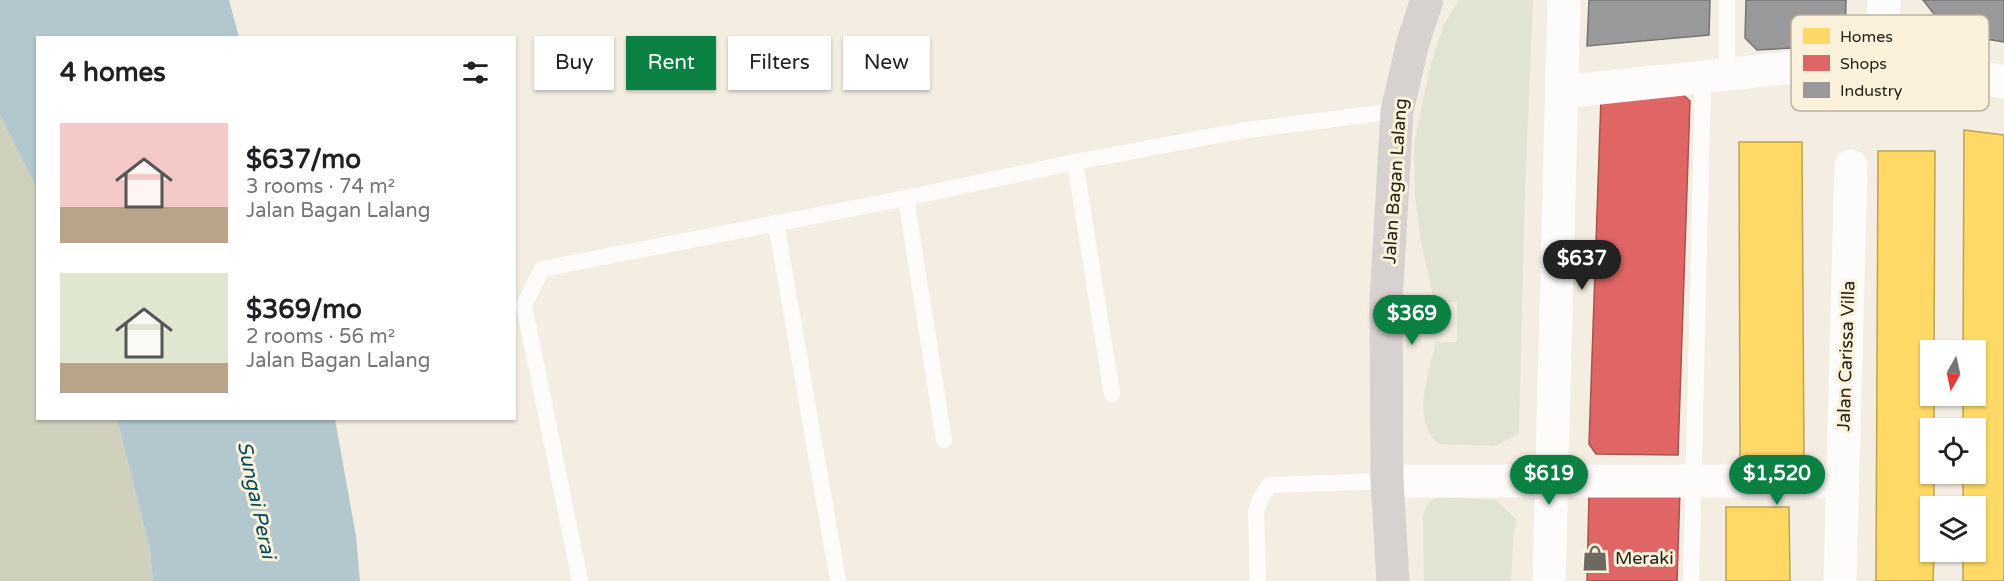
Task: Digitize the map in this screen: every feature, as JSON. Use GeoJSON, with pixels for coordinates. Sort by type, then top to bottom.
{"type":"FeatureCollection","features":[{"type":"Feature","properties":{"kind":"main road","name":"Jalan Bagan Lalang"},"geometry":{"type":"LineString","coordinates":[[1393,581],[1387,481],[1386,302],[1397,111],[1413,42],[1427,0]]}},
{"type":"Feature","properties":{"kind":"street"},"geometry":{"type":"LineString","coordinates":[[1549,581],[1564,0]]}},
{"type":"Feature","properties":{"kind":"street"},"geometry":{"type":"LineString","coordinates":[[1883,15],[1884,0]]}},
{"type":"Feature","properties":{"kind":"street"},"geometry":{"type":"LineString","coordinates":[[1562,92],[1791,68]]}},
{"type":"Feature","properties":{"kind":"street"},"geometry":{"type":"LineString","coordinates":[[1989,79],[2004,82]]}},
{"type":"Feature","properties":{"kind":"street","name":"Jalan Carissa Villa"},"geometry":{"type":"LineString","coordinates":[[1840,581],[1851,166]]}},
{"type":"Feature","properties":{"kind":"street"},"geometry":{"type":"LineString","coordinates":[[1387,481],[1843,481]]}},
{"type":"Feature","properties":{"kind":"lane"},"geometry":{"type":"LineString","coordinates":[[1691,581],[1715,76],[1727,0]]}},
{"type":"Feature","properties":{"kind":"lane"},"geometry":{"type":"LineString","coordinates":[[580,581],[524,305],[542,269],[1240,131],[1397,111]]}},
{"type":"Feature","properties":{"kind":"lane"},"geometry":{"type":"LineString","coordinates":[[1075,162],[1112,394]]}},
{"type":"Feature","properties":{"kind":"lane"},"geometry":{"type":"LineString","coordinates":[[906,198],[944,440]]}},
{"type":"Feature","properties":{"kind":"lane"},"geometry":{"type":"LineString","coordinates":[[776,223],[838,581]]}},
{"type":"Feature","properties":{"kind":"lane"},"geometry":{"type":"LineString","coordinates":[[1258,581],[1256,513],[1260,499],[1270,485],[1387,481]]}},
{"type":"Feature","properties":{"kind":"green space"},"geometry":{"type":"Polygon","coordinates":[[[1459,0],[1533,0],[1525,190],[1519,434],[1494,446],[1439,444],[1430,434],[1423,410],[1426,381],[1436,342],[1457,342],[1457,302],[1434,302],[1420,237],[1415,195],[1414,143],[1431,63],[1444,24],[1459,0]]]}},
{"type":"Feature","properties":{"kind":"green space"},"geometry":{"type":"Polygon","coordinates":[[[0,115],[36,187],[36,420],[117,420],[150,550],[153,581],[0,581],[0,115]]]}},
{"type":"Feature","properties":{"kind":"green space"},"geometry":{"type":"Polygon","coordinates":[[[1440,497],[1496,500],[1517,520],[1514,531],[1511,581],[1424,581],[1423,514],[1429,502],[1440,497]]]}},
{"type":"Feature","properties":{"kind":"water"},"geometry":{"type":"Polygon","coordinates":[[[0,0],[229,0],[239,36],[36,36],[36,187],[0,115],[0,0]]]}},
{"type":"Feature","properties":{"kind":"water","name":"Sungai Perai"},"geometry":{"type":"Polygon","coordinates":[[[117,420],[335,420],[356,536],[360,581],[153,581],[150,550],[117,420]]]}},
{"type":"Feature","properties":{"kind":"building: Homes"},"geometry":{"type":"Polygon","coordinates":[[[1964,130],[2004,135],[2004,581],[1963,581],[1963,562],[1986,562],[1986,496],[1963,496],[1963,484],[1986,484],[1986,418],[1963,418],[1963,406],[1986,406],[1986,340],[1963,340],[1964,130]]]}},
{"type":"Feature","properties":{"kind":"building: Homes"},"geometry":{"type":"Polygon","coordinates":[[[1739,142],[1802,142],[1804,459],[1740,459],[1739,142]]]}},
{"type":"Feature","properties":{"kind":"building: Homes"},"geometry":{"type":"Polygon","coordinates":[[[1878,151],[1935,151],[1934,340],[1920,340],[1920,406],[1934,406],[1934,418],[1920,418],[1920,484],[1934,484],[1934,496],[1920,496],[1920,562],[1934,562],[1933,581],[1876,581],[1878,151]]]}},
{"type":"Feature","properties":{"kind":"building: Homes"},"geometry":{"type":"Polygon","coordinates":[[[1726,507],[1789,507],[1790,581],[1726,581],[1726,507]]]}},
{"type":"Feature","properties":{"kind":"building: Shops"},"geometry":{"type":"Polygon","coordinates":[[[1678,90],[1690,101],[1678,455],[1596,454],[1589,444],[1601,98],[1678,90]]]}},
{"type":"Feature","properties":{"kind":"building: Shops"},"geometry":{"type":"Polygon","coordinates":[[[1680,490],[1677,581],[1587,581],[1589,495],[1680,490]]]}},
{"type":"Feature","properties":{"kind":"building: Industry"},"geometry":{"type":"Polygon","coordinates":[[[1589,0],[1710,0],[1709,35],[1587,46],[1589,0]]]}},
{"type":"Feature","properties":{"kind":"building: Industry"},"geometry":{"type":"Polygon","coordinates":[[[1746,0],[1846,0],[1846,15],[1791,15],[1791,48],[1757,50],[1745,38],[1746,0]]]}},
{"type":"Feature","properties":{"kind":"building: Industry"},"geometry":{"type":"Polygon","coordinates":[[[1923,0],[2004,0],[2004,42],[1989,40],[1989,15],[1935,15],[1923,0]]]}},
{"type":"Feature","properties":{"kind":"place","name":"Meraki"},"geometry":{"type":"Point","coordinates":[1595,558]}}]}
